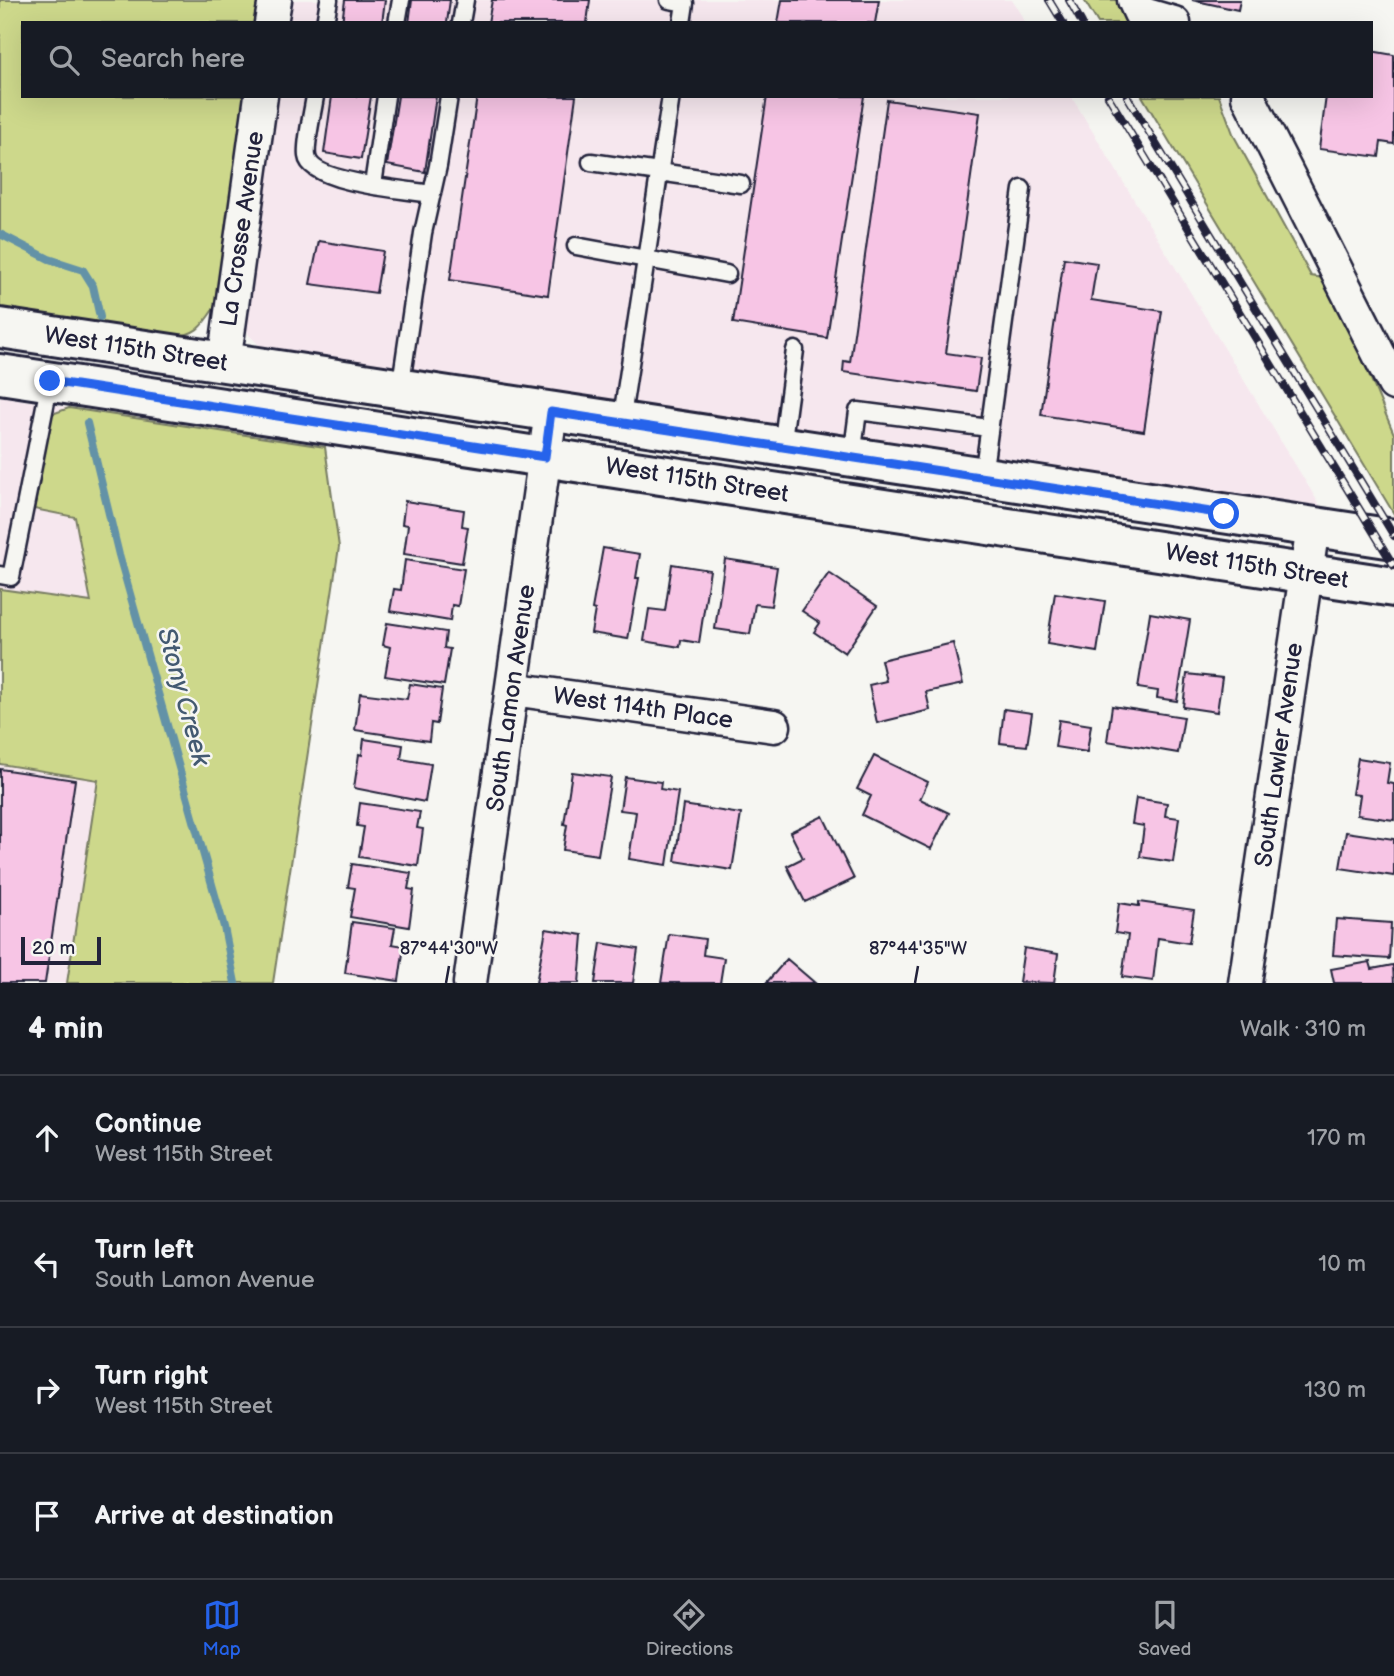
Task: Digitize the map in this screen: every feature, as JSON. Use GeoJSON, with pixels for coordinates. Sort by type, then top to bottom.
{"type":"FeatureCollection","features":[{"type":"Feature","properties":{"kind":"street"},"geometry":{"type":"LineString","coordinates":[[271,21],[275,0]]}},
{"type":"Feature","properties":{"kind":"street"},"geometry":{"type":"LineString","coordinates":[[1133,0],[1140,13],[1167,21]]}},
{"type":"Feature","properties":{"kind":"street","name":"La Crosse Avenue"},"geometry":{"type":"LineString","coordinates":[[224,363],[261,98]]}},
{"type":"Feature","properties":{"kind":"street"},"geometry":{"type":"LineString","coordinates":[[1249,98],[1394,384]]}},
{"type":"Feature","properties":{"kind":"street","name":"West 115th Street"},"geometry":{"type":"LineString","coordinates":[[0,328],[1394,539]]}},
{"type":"Feature","properties":{"kind":"street","name":"West 115th Street"},"geometry":{"type":"LineString","coordinates":[[0,374],[1394,587]]}},
{"type":"Feature","properties":{"kind":"street","name":"South Lamon Avenue"},"geometry":{"type":"LineString","coordinates":[[470,983],[551,412]]}},
{"type":"Feature","properties":{"kind":"street","name":"South Lawler Avenue"},"geometry":{"type":"LineString","coordinates":[[1245,983],[1313,527]]}},
{"type":"Feature","properties":{"kind":"street","name":"West 114th Place"},"geometry":{"type":"LineString","coordinates":[[512,689],[774,726]]}},
{"type":"Feature","properties":{"kind":"lane"},"geometry":{"type":"LineString","coordinates":[[326,21],[329,0]]}},
{"type":"Feature","properties":{"kind":"lane"},"geometry":{"type":"LineString","coordinates":[[397,21],[401,0]]}},
{"type":"Feature","properties":{"kind":"lane"},"geometry":{"type":"LineString","coordinates":[[461,21],[465,0]]}},
{"type":"Feature","properties":{"kind":"lane"},"geometry":{"type":"LineString","coordinates":[[669,0],[685,3],[682,21]]}},
{"type":"Feature","properties":{"kind":"lane"},"geometry":{"type":"LineString","coordinates":[[315,98],[307,156],[311,166],[332,178],[432,194]]}},
{"type":"Feature","properties":{"kind":"lane"},"geometry":{"type":"LineString","coordinates":[[373,185],[386,98]]}},
{"type":"Feature","properties":{"kind":"lane"},"geometry":{"type":"LineString","coordinates":[[400,390],[423,233],[449,98]]}},
{"type":"Feature","properties":{"kind":"lane"},"geometry":{"type":"LineString","coordinates":[[621,423],[671,98]]}},
{"type":"Feature","properties":{"kind":"lane"},"geometry":{"type":"LineString","coordinates":[[591,162],[741,184]]}},
{"type":"Feature","properties":{"kind":"lane"},"geometry":{"type":"LineString","coordinates":[[983,476],[1022,189]]}},
{"type":"Feature","properties":{"kind":"lane"},"geometry":{"type":"LineString","coordinates":[[576,246],[727,274]]}},
{"type":"Feature","properties":{"kind":"lane"},"geometry":{"type":"LineString","coordinates":[[782,447],[795,350]]}},
{"type":"Feature","properties":{"kind":"lane"},"geometry":{"type":"LineString","coordinates":[[0,575],[11,577],[50,381]]}},
{"type":"Feature","properties":{"kind":"lane"},"geometry":{"type":"LineString","coordinates":[[852,457],[858,411],[989,428]]}},
{"type":"Feature","properties":{"kind":"shaded area"},"geometry":{"type":"Polygon","coordinates":[[[288,0],[1012,0],[1025,21],[284,21],[288,0]]]}},
{"type":"Feature","properties":{"kind":"shaded area"},"geometry":{"type":"Polygon","coordinates":[[[273,98],[1072,98],[1321,507],[275,352],[261,347],[248,334],[245,318],[273,98]]]}},
{"type":"Feature","properties":{"kind":"shaded area"},"geometry":{"type":"Polygon","coordinates":[[[0,396],[69,408],[59,410],[35,509],[75,517],[92,603],[0,589],[0,396]]]}},
{"type":"Feature","properties":{"kind":"shaded area"},"geometry":{"type":"Polygon","coordinates":[[[0,764],[98,780],[67,983],[0,983],[0,764]]]}},
{"type":"Feature","properties":{"kind":"green space"},"geometry":{"type":"Polygon","coordinates":[[[0,0],[259,0],[256,21],[21,21],[21,98],[245,98],[216,305],[198,329],[170,338],[0,312],[0,0]]]}},
{"type":"Feature","properties":{"kind":"green space"},"geometry":{"type":"Polygon","coordinates":[[[1084,0],[1120,0],[1142,21],[1097,21],[1084,0]]]}},
{"type":"Feature","properties":{"kind":"green space"},"geometry":{"type":"Polygon","coordinates":[[[1143,98],[1220,98],[1234,136],[1311,276],[1329,279],[1394,434],[1394,514],[1143,98]]]}},
{"type":"Feature","properties":{"kind":"green space"},"geometry":{"type":"Polygon","coordinates":[[[69,408],[325,447],[339,547],[273,983],[67,983],[98,780],[0,764],[0,589],[91,602],[75,517],[34,509],[52,414],[69,408]]]}},
{"type":"Feature","properties":{"kind":"building"},"geometry":{"type":"Polygon","coordinates":[[[345,0],[385,0],[382,21],[342,21],[345,0]]]}},
{"type":"Feature","properties":{"kind":"building"},"geometry":{"type":"Polygon","coordinates":[[[412,0],[450,0],[447,21],[409,21],[412,0]]]}},
{"type":"Feature","properties":{"kind":"building"},"geometry":{"type":"Polygon","coordinates":[[[492,0],[590,0],[587,21],[488,21],[492,0]]]}},
{"type":"Feature","properties":{"kind":"building"},"geometry":{"type":"Polygon","coordinates":[[[782,0],[879,0],[875,21],[778,21],[782,0]]]}},
{"type":"Feature","properties":{"kind":"building"},"geometry":{"type":"Polygon","coordinates":[[[1192,0],[1240,0],[1238,10],[1192,0]]]}},
{"type":"Feature","properties":{"kind":"building"},"geometry":{"type":"Polygon","coordinates":[[[1373,51],[1394,55],[1394,144],[1381,142],[1379,157],[1319,149],[1326,98],[1373,98],[1373,51]]]}},
{"type":"Feature","properties":{"kind":"building"},"geometry":{"type":"Polygon","coordinates":[[[332,98],[371,98],[361,159],[324,153],[332,98]]]}},
{"type":"Feature","properties":{"kind":"building"},"geometry":{"type":"Polygon","coordinates":[[[398,98],[436,98],[425,172],[387,165],[398,98]]]}},
{"type":"Feature","properties":{"kind":"building"},"geometry":{"type":"Polygon","coordinates":[[[477,98],[576,98],[548,295],[450,280],[477,98]]]}},
{"type":"Feature","properties":{"kind":"building"},"geometry":{"type":"Polygon","coordinates":[[[767,98],[864,98],[827,338],[733,323],[767,98]]]}},
{"type":"Feature","properties":{"kind":"building"},"geometry":{"type":"Polygon","coordinates":[[[887,100],[980,113],[946,353],[981,358],[976,391],[843,372],[844,361],[850,362],[887,100]]]}},
{"type":"Feature","properties":{"kind":"building"},"geometry":{"type":"Polygon","coordinates":[[[319,241],[383,251],[376,293],[310,284],[319,241]]]}},
{"type":"Feature","properties":{"kind":"building"},"geometry":{"type":"Polygon","coordinates":[[[1064,258],[1097,263],[1091,300],[1162,311],[1144,431],[1041,415],[1064,258]]]}},
{"type":"Feature","properties":{"kind":"building"},"geometry":{"type":"Polygon","coordinates":[[[405,501],[464,510],[462,526],[468,527],[462,563],[404,554],[408,525],[402,524],[405,501]]]}},
{"type":"Feature","properties":{"kind":"building"},"geometry":{"type":"Polygon","coordinates":[[[603,548],[640,554],[636,578],[639,578],[628,639],[591,633],[595,610],[592,609],[603,548]]]}},
{"type":"Feature","properties":{"kind":"building"},"geometry":{"type":"Polygon","coordinates":[[[725,559],[777,567],[771,606],[755,604],[750,634],[715,629],[725,559]]]}},
{"type":"Feature","properties":{"kind":"building"},"geometry":{"type":"Polygon","coordinates":[[[405,560],[464,569],[458,606],[452,605],[450,621],[390,611],[394,589],[401,590],[405,560]]]}},
{"type":"Feature","properties":{"kind":"building"},"geometry":{"type":"Polygon","coordinates":[[[672,564],[710,570],[699,643],[681,640],[680,647],[644,641],[649,609],[665,611],[672,564]]]}},
{"type":"Feature","properties":{"kind":"building"},"geometry":{"type":"Polygon","coordinates":[[[829,573],[877,606],[845,653],[814,632],[820,623],[802,611],[829,573]]]}},
{"type":"Feature","properties":{"kind":"building"},"geometry":{"type":"Polygon","coordinates":[[[1055,593],[1105,601],[1097,652],[1047,644],[1055,593]]]}},
{"type":"Feature","properties":{"kind":"building"},"geometry":{"type":"Polygon","coordinates":[[[1150,613],[1190,620],[1177,701],[1157,698],[1158,691],[1138,688],[1150,613]]]}},
{"type":"Feature","properties":{"kind":"building"},"geometry":{"type":"Polygon","coordinates":[[[387,623],[446,632],[444,648],[450,649],[444,685],[385,676],[390,647],[383,645],[387,623]]]}},
{"type":"Feature","properties":{"kind":"building"},"geometry":{"type":"Polygon","coordinates":[[[953,643],[963,684],[926,692],[930,710],[877,723],[869,685],[886,681],[881,660],[953,643]]]}},
{"type":"Feature","properties":{"kind":"building"},"geometry":{"type":"Polygon","coordinates":[[[1187,674],[1222,678],[1217,712],[1183,707],[1187,674]]]}},
{"type":"Feature","properties":{"kind":"building"},"geometry":{"type":"Polygon","coordinates":[[[410,684],[442,689],[437,724],[431,723],[429,741],[355,730],[360,693],[407,699],[410,684]]]}},
{"type":"Feature","properties":{"kind":"building"},"geometry":{"type":"Polygon","coordinates":[[[1112,706],[1184,717],[1178,753],[1107,741],[1112,706]]]}},
{"type":"Feature","properties":{"kind":"building"},"geometry":{"type":"Polygon","coordinates":[[[1004,709],[1032,713],[1027,746],[1000,743],[1004,709]]]}},
{"type":"Feature","properties":{"kind":"building"},"geometry":{"type":"Polygon","coordinates":[[[1059,720],[1091,725],[1087,752],[1055,747],[1059,720]]]}},
{"type":"Feature","properties":{"kind":"building"},"geometry":{"type":"Polygon","coordinates":[[[364,739],[403,745],[401,759],[431,764],[425,802],[354,788],[364,739]]]}},
{"type":"Feature","properties":{"kind":"building"},"geometry":{"type":"Polygon","coordinates":[[[874,756],[928,782],[920,799],[949,813],[931,849],[862,815],[871,796],[857,789],[874,756]]]}},
{"type":"Feature","properties":{"kind":"building"},"geometry":{"type":"Polygon","coordinates":[[[1358,758],[1390,763],[1387,783],[1394,784],[1394,820],[1357,815],[1360,795],[1352,794],[1358,758]]]}},
{"type":"Feature","properties":{"kind":"building"},"geometry":{"type":"Polygon","coordinates":[[[0,769],[75,780],[45,983],[0,983],[0,769]]]}},
{"type":"Feature","properties":{"kind":"building"},"geometry":{"type":"Polygon","coordinates":[[[572,772],[611,777],[598,855],[563,850],[572,772]]]}},
{"type":"Feature","properties":{"kind":"building"},"geometry":{"type":"Polygon","coordinates":[[[625,777],[661,782],[660,789],[678,792],[667,865],[629,859],[636,812],[620,810],[625,777]]]}},
{"type":"Feature","properties":{"kind":"building"},"geometry":{"type":"Polygon","coordinates":[[[1136,798],[1167,803],[1165,816],[1179,818],[1173,862],[1140,857],[1144,826],[1132,824],[1136,798]]]}},
{"type":"Feature","properties":{"kind":"building"},"geometry":{"type":"Polygon","coordinates":[[[360,803],[420,812],[417,828],[423,829],[418,866],[359,857],[364,827],[357,826],[360,803]]]}},
{"type":"Feature","properties":{"kind":"building"},"geometry":{"type":"Polygon","coordinates":[[[683,805],[741,814],[732,870],[675,861],[683,805]]]}},
{"type":"Feature","properties":{"kind":"building"},"geometry":{"type":"Polygon","coordinates":[[[823,816],[854,879],[805,902],[787,866],[803,858],[790,832],[823,816]]]}},
{"type":"Feature","properties":{"kind":"building"},"geometry":{"type":"Polygon","coordinates":[[[1346,832],[1394,839],[1394,876],[1340,868],[1346,832]]]}},
{"type":"Feature","properties":{"kind":"building"},"geometry":{"type":"Polygon","coordinates":[[[352,864],[411,873],[408,889],[414,890],[409,927],[350,917],[355,888],[348,887],[352,864]]]}},
{"type":"Feature","properties":{"kind":"building"},"geometry":{"type":"Polygon","coordinates":[[[1139,902],[1194,910],[1189,943],[1158,938],[1153,981],[1122,977],[1128,935],[1115,933],[1119,903],[1139,906],[1139,902]]]}},
{"type":"Feature","properties":{"kind":"building"},"geometry":{"type":"Polygon","coordinates":[[[1336,919],[1391,923],[1389,959],[1333,955],[1336,919]]]}},
{"type":"Feature","properties":{"kind":"building"},"geometry":{"type":"Polygon","coordinates":[[[352,922],[395,928],[392,944],[404,946],[399,981],[345,973],[352,922]]]}},
{"type":"Feature","properties":{"kind":"building"},"geometry":{"type":"Polygon","coordinates":[[[546,929],[583,935],[579,983],[536,983],[546,929]]]}},
{"type":"Feature","properties":{"kind":"building"},"geometry":{"type":"Polygon","coordinates":[[[669,934],[705,939],[703,955],[724,958],[720,983],[661,983],[669,934]]]}},
{"type":"Feature","properties":{"kind":"building"},"geometry":{"type":"Polygon","coordinates":[[[601,943],[638,949],[633,983],[595,983],[601,943]]]}},
{"type":"Feature","properties":{"kind":"building"},"geometry":{"type":"Polygon","coordinates":[[[1024,948],[1058,954],[1054,983],[1019,982],[1024,948]]]}},
{"type":"Feature","properties":{"kind":"building"},"geometry":{"type":"Polygon","coordinates":[[[787,959],[815,983],[766,983],[787,959]]]}},
{"type":"Feature","properties":{"kind":"building"},"geometry":{"type":"Polygon","coordinates":[[[1370,962],[1372,969],[1393,965],[1394,983],[1334,983],[1331,969],[1370,962]]]}},
{"type":"Feature","properties":{"kind":"waterway","name":"Stony Creek"},"geometry":{"type":"LineString","coordinates":[[0,234],[49,259],[83,270],[93,286],[100,317]]}},
{"type":"Feature","properties":{"kind":"waterway","name":"Stony Creek"},"geometry":{"type":"LineString","coordinates":[[87,423],[119,555],[224,927],[235,983]]}},
{"type":"Feature","properties":{"kind":"railway"},"geometry":{"type":"LineString","coordinates":[[1049,0],[1062,21]]}},
{"type":"Feature","properties":{"kind":"railway"},"geometry":{"type":"LineString","coordinates":[[1069,0],[1081,21]]}},
{"type":"Feature","properties":{"kind":"railway"},"geometry":{"type":"LineString","coordinates":[[1109,98],[1394,566]]}},
{"type":"Feature","properties":{"kind":"railway"},"geometry":{"type":"LineString","coordinates":[[1128,98],[1394,536]]}},
{"type":"Feature","properties":{"kind":"route"},"geometry":{"type":"LineString","coordinates":[[50,381],[545,457],[551,412],[1224,514]]}}]}
